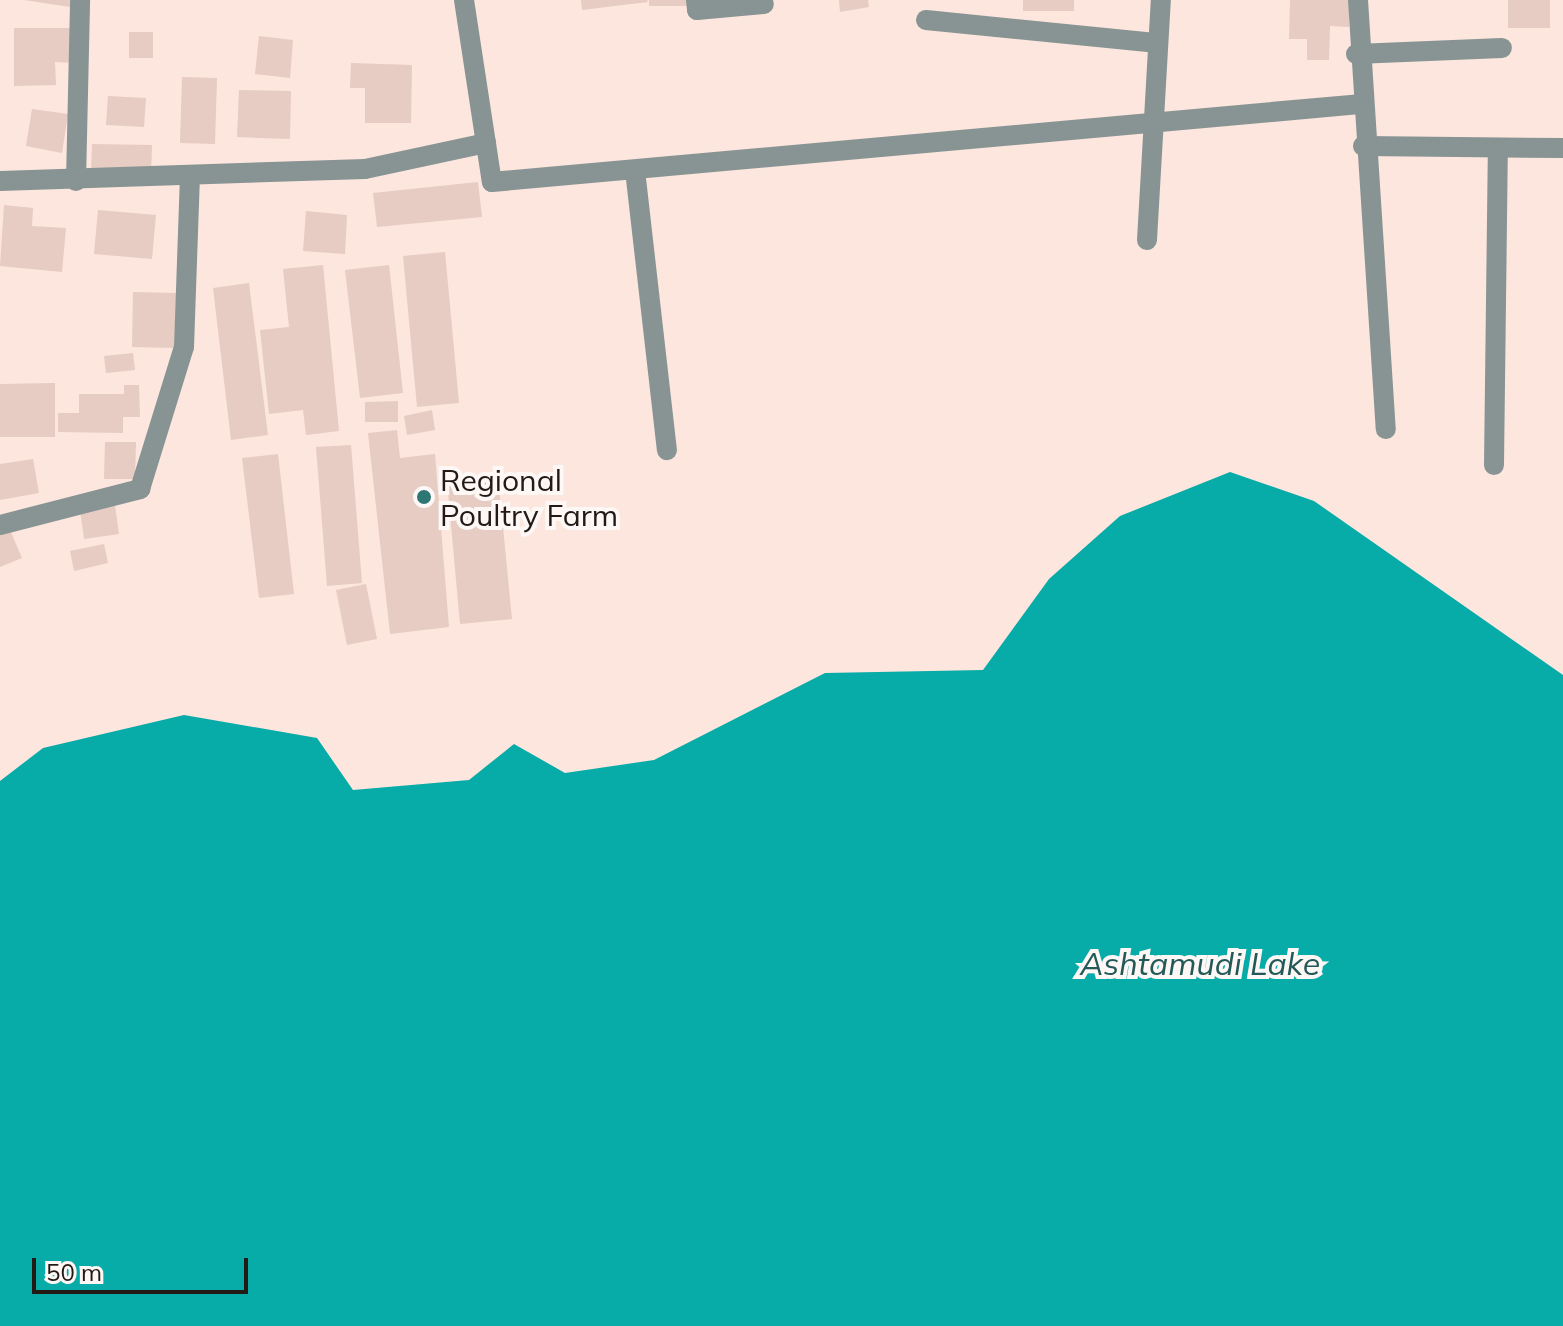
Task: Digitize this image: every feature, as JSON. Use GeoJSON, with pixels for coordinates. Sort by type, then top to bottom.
{"type":"FeatureCollection","features":[{"type":"Feature","properties":{"kind":"street"},"geometry":{"type":"LineString","coordinates":[[76,181],[80,0]]}},
{"type":"Feature","properties":{"kind":"street"},"geometry":{"type":"LineString","coordinates":[[464,0],[492,182],[1360,104]]}},
{"type":"Feature","properties":{"kind":"street"},"geometry":{"type":"LineString","coordinates":[[696,0],[697,10],[764,4]]}},
{"type":"Feature","properties":{"kind":"street"},"geometry":{"type":"LineString","coordinates":[[1147,240],[1161,0]]}},
{"type":"Feature","properties":{"kind":"street"},"geometry":{"type":"LineString","coordinates":[[1358,0],[1356,54],[1386,429]]}},
{"type":"Feature","properties":{"kind":"street"},"geometry":{"type":"LineString","coordinates":[[926,20],[1158,43]]}},
{"type":"Feature","properties":{"kind":"street"},"geometry":{"type":"LineString","coordinates":[[1356,54],[1502,48]]}},
{"type":"Feature","properties":{"kind":"street"},"geometry":{"type":"LineString","coordinates":[[0,181],[190,178],[365,169],[486,143]]}},
{"type":"Feature","properties":{"kind":"street"},"geometry":{"type":"LineString","coordinates":[[1363,146],[1563,148]]}},
{"type":"Feature","properties":{"kind":"street"},"geometry":{"type":"LineString","coordinates":[[1494,465],[1498,148]]}},
{"type":"Feature","properties":{"kind":"street"},"geometry":{"type":"LineString","coordinates":[[635,170],[667,450]]}},
{"type":"Feature","properties":{"kind":"street"},"geometry":{"type":"LineString","coordinates":[[0,525],[140,489],[184,347],[190,178]]}},
{"type":"Feature","properties":{"kind":"water","name":"Ashtamudi Lake"},"geometry":{"type":"Polygon","coordinates":[[[1230,472],[1314,501],[1563,675],[1563,1326],[0,1326],[0,781],[43,748],[184,715],[317,738],[353,790],[469,780],[514,744],[565,773],[654,760],[825,673],[983,670],[1049,579],[1120,516],[1230,472]]]}},
{"type":"Feature","properties":{"kind":"building"},"geometry":{"type":"Polygon","coordinates":[[[24,0],[71,0],[70,7],[24,0]]]}},
{"type":"Feature","properties":{"kind":"building"},"geometry":{"type":"Polygon","coordinates":[[[581,0],[647,0],[648,2],[582,10],[581,0]]]}},
{"type":"Feature","properties":{"kind":"building"},"geometry":{"type":"Polygon","coordinates":[[[649,0],[687,0],[687,6],[649,6],[649,0]]]}},
{"type":"Feature","properties":{"kind":"building"},"geometry":{"type":"Polygon","coordinates":[[[839,0],[868,0],[869,7],[840,12],[839,0]]]}},
{"type":"Feature","properties":{"kind":"building"},"geometry":{"type":"Polygon","coordinates":[[[1023,0],[1074,0],[1074,11],[1023,11],[1023,0]]]}},
{"type":"Feature","properties":{"kind":"building"},"geometry":{"type":"Polygon","coordinates":[[[1290,0],[1350,0],[1349,27],[1330,26],[1329,60],[1307,60],[1307,39],[1289,39],[1290,0]]]}},
{"type":"Feature","properties":{"kind":"building"},"geometry":{"type":"Polygon","coordinates":[[[1508,0],[1550,0],[1550,28],[1508,28],[1508,0]]]}},
{"type":"Feature","properties":{"kind":"building"},"geometry":{"type":"Polygon","coordinates":[[[14,28],[74,28],[75,63],[55,62],[56,85],[14,86],[14,28]]]}},
{"type":"Feature","properties":{"kind":"building"},"geometry":{"type":"Polygon","coordinates":[[[129,32],[153,32],[153,58],[129,58],[129,32]]]}},
{"type":"Feature","properties":{"kind":"building"},"geometry":{"type":"Polygon","coordinates":[[[259,36],[293,40],[290,78],[255,74],[259,36]]]}},
{"type":"Feature","properties":{"kind":"building"},"geometry":{"type":"Polygon","coordinates":[[[351,63],[412,65],[411,123],[365,123],[365,88],[350,88],[351,63]]]}},
{"type":"Feature","properties":{"kind":"building"},"geometry":{"type":"Polygon","coordinates":[[[182,77],[217,78],[215,144],[180,143],[182,77]]]}},
{"type":"Feature","properties":{"kind":"building"},"geometry":{"type":"Polygon","coordinates":[[[239,90],[291,91],[290,139],[237,137],[239,90]]]}},
{"type":"Feature","properties":{"kind":"building"},"geometry":{"type":"Polygon","coordinates":[[[108,96],[146,98],[144,127],[106,125],[108,96]]]}},
{"type":"Feature","properties":{"kind":"building"},"geometry":{"type":"Polygon","coordinates":[[[32,109],[68,114],[62,153],[26,146],[32,109]]]}},
{"type":"Feature","properties":{"kind":"building"},"geometry":{"type":"Polygon","coordinates":[[[92,144],[152,145],[151,175],[91,173],[92,144]]]}},
{"type":"Feature","properties":{"kind":"building"},"geometry":{"type":"Polygon","coordinates":[[[478,182],[482,217],[377,227],[373,193],[478,182]]]}},
{"type":"Feature","properties":{"kind":"building"},"geometry":{"type":"Polygon","coordinates":[[[4,205],[33,208],[32,226],[66,228],[62,272],[0,266],[4,205]]]}},
{"type":"Feature","properties":{"kind":"building"},"geometry":{"type":"Polygon","coordinates":[[[98,210],[156,215],[152,259],[94,254],[98,210]]]}},
{"type":"Feature","properties":{"kind":"building"},"geometry":{"type":"Polygon","coordinates":[[[306,211],[347,215],[345,254],[303,251],[306,211]]]}},
{"type":"Feature","properties":{"kind":"building"},"geometry":{"type":"Polygon","coordinates":[[[445,252],[459,403],[417,407],[403,256],[445,252]]]}},
{"type":"Feature","properties":{"kind":"building"},"geometry":{"type":"Polygon","coordinates":[[[323,265],[339,431],[306,435],[303,410],[269,414],[260,330],[289,327],[283,269],[323,265]]]}},
{"type":"Feature","properties":{"kind":"building"},"geometry":{"type":"Polygon","coordinates":[[[389,265],[403,393],[360,398],[345,270],[389,265]]]}},
{"type":"Feature","properties":{"kind":"building"},"geometry":{"type":"Polygon","coordinates":[[[249,283],[268,435],[231,440],[213,288],[249,283]]]}},
{"type":"Feature","properties":{"kind":"building"},"geometry":{"type":"Polygon","coordinates":[[[133,292],[178,293],[177,348],[132,347],[133,292]]]}},
{"type":"Feature","properties":{"kind":"building"},"geometry":{"type":"Polygon","coordinates":[[[133,353],[135,370],[106,373],[104,356],[133,353]]]}},
{"type":"Feature","properties":{"kind":"building"},"geometry":{"type":"Polygon","coordinates":[[[55,383],[55,437],[0,437],[0,384],[55,383]]]}},
{"type":"Feature","properties":{"kind":"building"},"geometry":{"type":"Polygon","coordinates":[[[124,385],[139,385],[140,417],[123,417],[123,433],[58,432],[58,413],[79,413],[79,394],[124,394],[124,385]]]}},
{"type":"Feature","properties":{"kind":"building"},"geometry":{"type":"Polygon","coordinates":[[[398,401],[398,422],[365,422],[365,402],[398,401]]]}},
{"type":"Feature","properties":{"kind":"building"},"geometry":{"type":"Polygon","coordinates":[[[432,410],[435,430],[407,435],[404,416],[432,410]]]}},
{"type":"Feature","properties":{"kind":"building"},"geometry":{"type":"Polygon","coordinates":[[[397,430],[400,458],[435,454],[449,627],[390,634],[368,433],[397,430]]]}},
{"type":"Feature","properties":{"kind":"building"},"geometry":{"type":"Polygon","coordinates":[[[105,442],[136,442],[135,479],[104,479],[105,442]]]}},
{"type":"Feature","properties":{"kind":"building"},"geometry":{"type":"Polygon","coordinates":[[[351,445],[362,583],[327,586],[316,447],[351,445]]]}},
{"type":"Feature","properties":{"kind":"building"},"geometry":{"type":"Polygon","coordinates":[[[278,454],[294,594],[259,598],[242,458],[278,454]]]}},
{"type":"Feature","properties":{"kind":"building"},"geometry":{"type":"Polygon","coordinates":[[[33,459],[39,493],[0,500],[0,464],[33,459]]]}},
{"type":"Feature","properties":{"kind":"building"},"geometry":{"type":"Polygon","coordinates":[[[498,476],[512,619],[460,624],[447,481],[498,476]]]}},
{"type":"Feature","properties":{"kind":"building"},"geometry":{"type":"Polygon","coordinates":[[[115,505],[119,534],[84,539],[80,510],[115,505]]]}},
{"type":"Feature","properties":{"kind":"building"},"geometry":{"type":"Polygon","coordinates":[[[10,530],[22,558],[0,567],[0,534],[10,530]]]}},
{"type":"Feature","properties":{"kind":"building"},"geometry":{"type":"Polygon","coordinates":[[[104,544],[108,563],[74,571],[70,551],[104,544]]]}},
{"type":"Feature","properties":{"kind":"building"},"geometry":{"type":"Polygon","coordinates":[[[366,584],[377,639],[347,645],[336,590],[366,584]]]}},
{"type":"Feature","properties":{"kind":"place","name":"Regional Poultry Farm"},"geometry":{"type":"Point","coordinates":[424,497]}}]}
